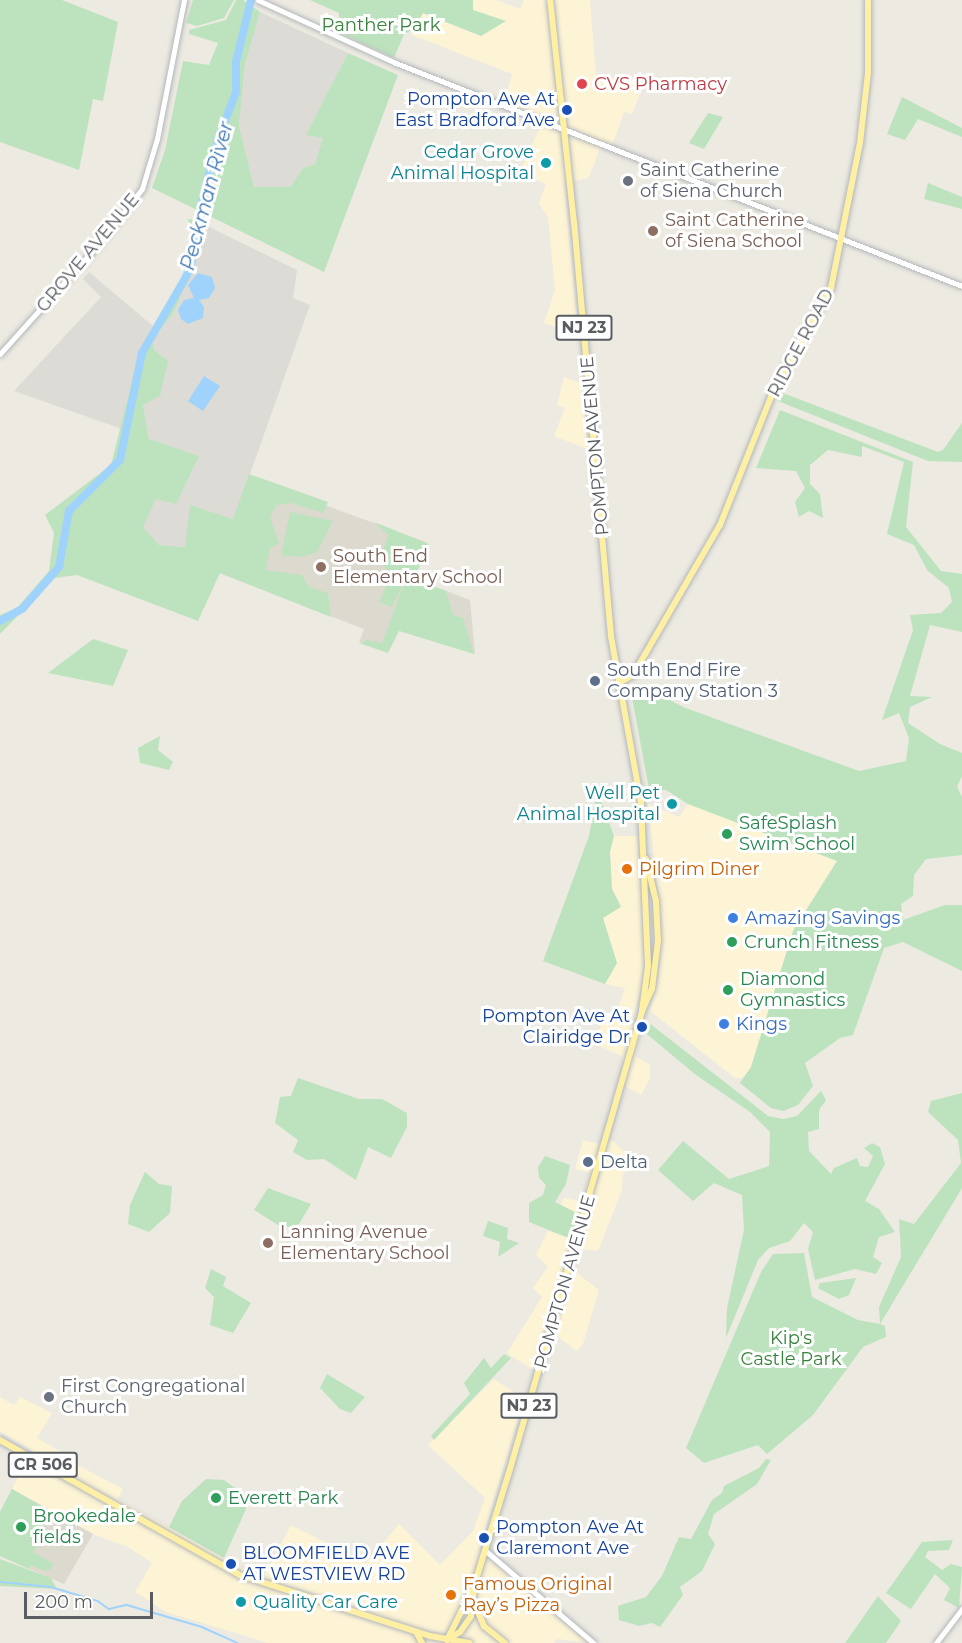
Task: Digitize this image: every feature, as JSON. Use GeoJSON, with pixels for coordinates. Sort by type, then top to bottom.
{"type":"FeatureCollection","features":[{"type":"Feature","properties":{"kind":"main road","name":"POMPTON AVENUE"},"geometry":{"type":"LineString","coordinates":[[550,0],[611,636],[639,792],[645,855],[648,966],[642,1011]]}},
{"type":"Feature","properties":{"kind":"main road","name":"RIDGE ROAD"},"geometry":{"type":"LineString","coordinates":[[619,683],[633,675],[724,517],[775,387],[828,296],[843,240],[866,96],[868,0]]}},
{"type":"Feature","properties":{"kind":"main road","name":"POMPTON AVENUE"},"geometry":{"type":"LineString","coordinates":[[444,1642],[474,1586],[642,1011],[654,982],[658,941],[656,901],[645,855]]}},
{"type":"Feature","properties":{"kind":"main road","name":"CR 506"},"geometry":{"type":"LineString","coordinates":[[0,1440],[240,1575],[444,1642],[469,1643]]}},
{"type":"Feature","properties":{"kind":"main road","name":"POMPTON AVENUE"},"geometry":{"type":"LineString","coordinates":[[444,1642],[467,1623],[474,1603],[474,1586]]}},
{"type":"Feature","properties":{"kind":"main road"},"geometry":{"type":"LineString","coordinates":[[474,1603],[484,1626],[505,1643]]}},
{"type":"Feature","properties":{"kind":"main road"},"geometry":{"type":"LineString","coordinates":[[416,1631],[422,1643]]}},
{"type":"Feature","properties":{"kind":"street","name":"GROVE AVENUE"},"geometry":{"type":"LineString","coordinates":[[0,354],[104,238],[142,189],[157,140],[184,0]]}},
{"type":"Feature","properties":{"kind":"street"},"geometry":{"type":"LineString","coordinates":[[258,0],[396,63],[962,286]]}},
{"type":"Feature","properties":{"kind":"street"},"geometry":{"type":"LineString","coordinates":[[485,1550],[594,1643]]}},
{"type":"Feature","properties":{"kind":"street"},"geometry":{"type":"LineString","coordinates":[[936,1643],[962,1609]]}},
{"type":"Feature","properties":{"kind":"shaded area"},"geometry":{"type":"Polygon","coordinates":[[[473,0],[496,0],[520,9],[524,0],[590,0],[596,76],[644,84],[632,114],[624,112],[613,143],[599,150],[589,178],[564,183],[578,334],[544,323],[555,290],[548,218],[539,203],[546,184],[519,173],[540,127],[505,99],[512,74],[412,35],[423,13],[481,36],[505,21],[473,10],[473,0]]]}},
{"type":"Feature","properties":{"kind":"shaded area"},"geometry":{"type":"Polygon","coordinates":[[[260,12],[348,53],[307,134],[324,138],[315,164],[303,168],[290,187],[254,187],[239,126],[245,65],[260,12]]]}},
{"type":"Feature","properties":{"kind":"shaded area"},"geometry":{"type":"Polygon","coordinates":[[[203,224],[297,270],[293,298],[310,305],[233,522],[185,547],[159,545],[142,527],[156,499],[198,456],[149,439],[143,405],[154,350],[152,339],[173,314],[203,241],[203,224]]]}},
{"type":"Feature","properties":{"kind":"shaded area"},"geometry":{"type":"Polygon","coordinates":[[[89,272],[154,327],[122,429],[14,391],[101,297],[83,279],[89,272]]]}},
{"type":"Feature","properties":{"kind":"shaded area"},"geometry":{"type":"Polygon","coordinates":[[[564,377],[583,384],[587,449],[554,436],[565,408],[557,405],[564,377]]]}},
{"type":"Feature","properties":{"kind":"shaded area","name":"South End Elementary School"},"geometry":{"type":"Polygon","coordinates":[[[257,480],[428,543],[414,579],[470,600],[475,654],[415,631],[390,626],[379,649],[359,643],[364,629],[222,574],[257,480]]]}},
{"type":"Feature","properties":{"kind":"shaded area"},"geometry":{"type":"Polygon","coordinates":[[[648,804],[679,817],[688,804],[837,861],[793,931],[751,1067],[742,1078],[735,1078],[650,1011],[658,978],[662,929],[648,804]]]}},
{"type":"Feature","properties":{"kind":"shaded area"},"geometry":{"type":"Polygon","coordinates":[[[614,836],[637,836],[645,956],[643,980],[631,1025],[642,1030],[635,1056],[650,1065],[650,1078],[641,1095],[626,1087],[622,1056],[594,1044],[604,1017],[617,1012],[625,988],[605,984],[617,963],[603,918],[621,906],[612,889],[610,852],[614,836]]]}},
{"type":"Feature","properties":{"kind":"shaded area"},"geometry":{"type":"Polygon","coordinates":[[[583,1140],[599,1144],[612,1140],[636,1163],[623,1174],[622,1190],[598,1251],[582,1249],[574,1271],[599,1290],[583,1344],[577,1351],[557,1336],[533,1370],[507,1353],[542,1297],[533,1288],[548,1267],[536,1255],[548,1231],[572,1239],[579,1214],[560,1206],[564,1198],[583,1202],[590,1173],[575,1169],[583,1140]]]}},
{"type":"Feature","properties":{"kind":"shaded area"},"geometry":{"type":"Polygon","coordinates":[[[494,1379],[524,1399],[479,1549],[592,1643],[557,1639],[554,1643],[268,1643],[166,1612],[135,1592],[152,1563],[128,1547],[93,1534],[12,1489],[32,1450],[0,1432],[0,1397],[14,1405],[20,1397],[52,1413],[37,1438],[67,1455],[66,1459],[123,1489],[118,1499],[240,1567],[264,1576],[291,1525],[366,1563],[399,1524],[440,1565],[473,1531],[485,1498],[428,1445],[494,1379]]]}},
{"type":"Feature","properties":{"kind":"shaded area"},"geometry":{"type":"Polygon","coordinates":[[[12,1489],[93,1534],[64,1584],[0,1556],[0,1512],[12,1489]]]}},
{"type":"Feature","properties":{"kind":"green space"},"geometry":{"type":"Polygon","coordinates":[[[0,0],[62,0],[118,22],[103,101],[93,99],[79,170],[0,142],[0,0]]]}},
{"type":"Feature","properties":{"kind":"green space"},"geometry":{"type":"Polygon","coordinates":[[[193,0],[234,0],[224,18],[197,26],[186,23],[193,0]]]}},
{"type":"Feature","properties":{"kind":"green space"},"geometry":{"type":"Polygon","coordinates":[[[236,0],[243,0],[260,12],[245,65],[239,126],[254,187],[290,187],[303,168],[315,164],[323,138],[306,135],[348,53],[398,75],[324,272],[152,188],[165,150],[183,61],[209,65],[218,43],[189,34],[189,30],[226,20],[236,0]]]}},
{"type":"Feature","properties":{"kind":"green space","name":"Panther Park"},"geometry":{"type":"Polygon","coordinates":[[[310,0],[473,0],[473,10],[506,21],[481,36],[423,13],[414,29],[404,34],[394,58],[339,32],[339,13],[310,0]]]}},
{"type":"Feature","properties":{"kind":"green space"},"geometry":{"type":"Polygon","coordinates":[[[902,97],[962,128],[962,137],[918,119],[905,140],[887,134],[902,97]]]}},
{"type":"Feature","properties":{"kind":"green space"},"geometry":{"type":"Polygon","coordinates":[[[708,113],[723,117],[704,149],[689,143],[708,113]]]}},
{"type":"Feature","properties":{"kind":"green space"},"geometry":{"type":"Polygon","coordinates":[[[928,183],[962,197],[962,209],[924,199],[928,183]]]}},
{"type":"Feature","properties":{"kind":"green space"},"geometry":{"type":"Polygon","coordinates":[[[188,219],[203,221],[204,241],[173,314],[152,339],[154,350],[168,361],[160,396],[143,405],[149,439],[199,456],[176,504],[156,499],[143,527],[159,545],[185,547],[190,505],[233,519],[249,474],[328,502],[323,513],[291,503],[276,505],[270,517],[279,544],[270,548],[266,570],[302,575],[309,587],[328,593],[331,617],[220,573],[198,621],[77,575],[55,578],[0,634],[0,615],[17,608],[49,571],[54,533],[45,515],[111,465],[140,349],[185,274],[193,242],[188,219]]]}},
{"type":"Feature","properties":{"kind":"green space"},"geometry":{"type":"Polygon","coordinates":[[[780,392],[938,452],[943,450],[962,423],[962,462],[928,461],[778,401],[780,392]]]}},
{"type":"Feature","properties":{"kind":"green space"},"geometry":{"type":"Polygon","coordinates":[[[780,410],[913,462],[906,527],[941,571],[962,574],[962,632],[930,625],[910,696],[932,697],[910,707],[908,723],[940,744],[962,753],[962,776],[957,787],[962,797],[962,855],[926,859],[914,875],[913,896],[901,904],[903,920],[945,905],[962,905],[962,971],[903,942],[884,948],[853,1035],[840,1038],[805,1063],[813,1086],[798,1105],[783,1111],[771,1108],[740,1083],[751,1067],[793,931],[837,861],[688,804],[666,790],[649,789],[631,692],[638,683],[683,707],[859,771],[906,761],[909,738],[899,713],[882,720],[913,630],[910,615],[941,613],[952,602],[949,588],[927,570],[914,545],[887,534],[904,462],[862,446],[862,457],[828,450],[810,465],[810,484],[820,494],[823,518],[809,511],[799,517],[795,502],[805,488],[796,471],[756,468],[780,410]]]}},
{"type":"Feature","properties":{"kind":"green space"},"geometry":{"type":"Polygon","coordinates":[[[290,512],[333,521],[317,552],[301,557],[281,555],[290,512]]]}},
{"type":"Feature","properties":{"kind":"green space"},"geometry":{"type":"Polygon","coordinates":[[[374,522],[429,544],[414,579],[446,591],[453,615],[463,618],[474,654],[399,631],[388,653],[362,644],[365,640],[382,643],[405,581],[390,574],[380,560],[388,535],[374,522]]]}},
{"type":"Feature","properties":{"kind":"green space"},"geometry":{"type":"Polygon","coordinates":[[[390,577],[404,583],[392,607],[379,602],[390,577]]]}},
{"type":"Feature","properties":{"kind":"green space"},"geometry":{"type":"Polygon","coordinates":[[[93,639],[128,650],[113,686],[48,673],[93,639]]]}},
{"type":"Feature","properties":{"kind":"green space"},"geometry":{"type":"Polygon","coordinates":[[[160,736],[158,750],[173,762],[169,770],[140,763],[138,748],[160,736]]]}},
{"type":"Feature","properties":{"kind":"green space"},"geometry":{"type":"Polygon","coordinates":[[[597,790],[614,836],[610,852],[612,889],[621,907],[603,918],[617,963],[605,984],[543,961],[589,836],[597,790]]]}},
{"type":"Feature","properties":{"kind":"green space"},"geometry":{"type":"Polygon","coordinates":[[[649,1023],[768,1116],[783,1119],[797,1116],[821,1091],[826,1100],[819,1110],[819,1129],[808,1132],[809,1151],[831,1174],[834,1168],[857,1158],[860,1166],[868,1167],[873,1156],[864,1148],[872,1143],[880,1147],[885,1164],[865,1201],[879,1209],[895,1232],[879,1237],[873,1257],[882,1263],[876,1274],[855,1269],[815,1280],[808,1249],[813,1232],[804,1223],[790,1241],[769,1248],[758,1260],[726,1338],[727,1308],[744,1230],[742,1195],[714,1183],[693,1201],[658,1170],[683,1141],[729,1179],[769,1166],[770,1132],[750,1112],[696,1075],[642,1030],[649,1023]]]}},
{"type":"Feature","properties":{"kind":"green space"},"geometry":{"type":"Polygon","coordinates":[[[298,1078],[359,1099],[382,1099],[407,1113],[407,1127],[391,1158],[368,1147],[356,1180],[324,1159],[307,1160],[293,1152],[298,1140],[275,1123],[280,1097],[291,1096],[298,1078]]]}},
{"type":"Feature","properties":{"kind":"green space"},"geometry":{"type":"Polygon","coordinates":[[[962,1093],[962,1188],[880,1324],[879,1307],[901,1257],[899,1219],[914,1224],[961,1163],[958,1140],[928,1112],[931,1101],[962,1093]]]}},
{"type":"Feature","properties":{"kind":"green space"},"geometry":{"type":"Polygon","coordinates":[[[545,1156],[570,1165],[566,1184],[555,1202],[579,1214],[571,1239],[529,1222],[529,1203],[543,1195],[546,1185],[539,1178],[538,1167],[545,1156]]]}},
{"type":"Feature","properties":{"kind":"green space"},"geometry":{"type":"Polygon","coordinates":[[[145,1172],[159,1184],[172,1186],[170,1213],[149,1232],[128,1224],[130,1205],[145,1172]]]}},
{"type":"Feature","properties":{"kind":"green space"},"geometry":{"type":"Polygon","coordinates":[[[268,1188],[311,1204],[299,1224],[283,1228],[254,1210],[268,1188]]]}},
{"type":"Feature","properties":{"kind":"green space"},"geometry":{"type":"Polygon","coordinates":[[[488,1221],[508,1228],[507,1239],[519,1243],[498,1257],[500,1242],[483,1236],[488,1221]]]}},
{"type":"Feature","properties":{"kind":"green space","name":"Kip's Castle Park"},"geometry":{"type":"Polygon","coordinates":[[[804,1253],[812,1297],[858,1320],[885,1326],[886,1337],[863,1347],[813,1415],[767,1454],[758,1445],[704,1463],[686,1448],[761,1272],[773,1254],[804,1253]]]}},
{"type":"Feature","properties":{"kind":"green space"},"geometry":{"type":"Polygon","coordinates":[[[211,1269],[226,1277],[223,1286],[251,1303],[233,1333],[210,1325],[214,1297],[205,1288],[211,1269]]]}},
{"type":"Feature","properties":{"kind":"green space"},"geometry":{"type":"Polygon","coordinates":[[[856,1278],[849,1295],[839,1299],[818,1288],[820,1283],[856,1278]]]}},
{"type":"Feature","properties":{"kind":"green space"},"geometry":{"type":"Polygon","coordinates":[[[504,1354],[511,1358],[434,1440],[431,1436],[470,1394],[464,1383],[484,1358],[491,1368],[504,1354]]]}},
{"type":"Feature","properties":{"kind":"green space"},"geometry":{"type":"Polygon","coordinates":[[[327,1374],[365,1397],[351,1413],[340,1409],[320,1388],[327,1374]]]}},
{"type":"Feature","properties":{"kind":"green space"},"geometry":{"type":"Polygon","coordinates":[[[766,1459],[771,1460],[757,1484],[714,1514],[708,1534],[715,1544],[702,1571],[680,1587],[683,1595],[660,1627],[652,1623],[639,1626],[619,1620],[618,1606],[646,1597],[662,1576],[679,1537],[691,1539],[712,1500],[722,1493],[724,1486],[759,1468],[766,1459]]]}},
{"type":"Feature","properties":{"kind":"green space"},"geometry":{"type":"Polygon","coordinates":[[[206,1479],[224,1480],[246,1496],[246,1509],[224,1558],[169,1527],[182,1501],[206,1479]]]}},
{"type":"Feature","properties":{"kind":"green space"},"geometry":{"type":"Polygon","coordinates":[[[12,1489],[48,1510],[33,1539],[40,1543],[33,1552],[54,1564],[51,1569],[44,1571],[31,1565],[29,1569],[0,1556],[0,1512],[12,1489]]]}},
{"type":"Feature","properties":{"kind":"green space"},"geometry":{"type":"Polygon","coordinates":[[[953,1540],[949,1550],[928,1551],[925,1557],[942,1570],[951,1564],[962,1567],[959,1608],[944,1600],[950,1588],[935,1574],[911,1609],[886,1593],[922,1542],[953,1540]]]}},
{"type":"Feature","properties":{"kind":"green space"},"geometry":{"type":"Polygon","coordinates":[[[0,1559],[51,1578],[57,1589],[0,1586],[0,1559]]]}},
{"type":"Feature","properties":{"kind":"green space"},"geometry":{"type":"Polygon","coordinates":[[[878,1596],[901,1621],[886,1643],[845,1643],[878,1596]]]}},
{"type":"Feature","properties":{"kind":"water"},"geometry":{"type":"Polygon","coordinates":[[[198,273],[212,277],[215,288],[209,298],[199,300],[204,307],[203,318],[188,324],[181,319],[178,310],[184,300],[194,298],[188,285],[198,273]]]}},
{"type":"Feature","properties":{"kind":"water"},"geometry":{"type":"Polygon","coordinates":[[[204,376],[220,386],[203,411],[188,401],[204,376]]]}},
{"type":"Feature","properties":{"kind":"waterway","name":"Peckman River"},"geometry":{"type":"LineString","coordinates":[[0,621],[23,608],[59,567],[69,511],[120,460],[142,353],[186,277],[197,247],[202,201],[217,142],[236,92],[236,62],[251,0]]}},
{"type":"Feature","properties":{"kind":"waterway"},"geometry":{"type":"LineString","coordinates":[[0,1582],[51,1587],[98,1601],[109,1609],[127,1605],[202,1627],[238,1643]]}},
{"type":"Feature","properties":{"kind":"place","name":"CVS Pharmacy"},"geometry":{"type":"Point","coordinates":[582,84]}},
{"type":"Feature","properties":{"kind":"place","name":"Pompton Ave At East Bradford Ave"},"geometry":{"type":"Point","coordinates":[567,110]}},
{"type":"Feature","properties":{"kind":"place","name":"Cedar Grove Animal Hospital"},"geometry":{"type":"Point","coordinates":[546,163]}},
{"type":"Feature","properties":{"kind":"place","name":"Saint Catherine of Siena Church"},"geometry":{"type":"Point","coordinates":[628,181]}},
{"type":"Feature","properties":{"kind":"place","name":"Saint Catherine of Siena School"},"geometry":{"type":"Point","coordinates":[653,231]}},
{"type":"Feature","properties":{"kind":"place","name":"South End Elementary School"},"geometry":{"type":"Point","coordinates":[321,567]}},
{"type":"Feature","properties":{"kind":"place","name":"South End Fire Company Station 3"},"geometry":{"type":"Point","coordinates":[595,681]}},
{"type":"Feature","properties":{"kind":"place","name":"Well Pet Animal Hospital"},"geometry":{"type":"Point","coordinates":[672,804]}},
{"type":"Feature","properties":{"kind":"place","name":"SafeSplash Swim School"},"geometry":{"type":"Point","coordinates":[727,834]}},
{"type":"Feature","properties":{"kind":"place","name":"Pilgrim Diner"},"geometry":{"type":"Point","coordinates":[627,869]}},
{"type":"Feature","properties":{"kind":"place","name":"Amazing Savings"},"geometry":{"type":"Point","coordinates":[733,918]}},
{"type":"Feature","properties":{"kind":"place","name":"Crunch Fitness"},"geometry":{"type":"Point","coordinates":[732,942]}},
{"type":"Feature","properties":{"kind":"place","name":"Diamond Gymnastics"},"geometry":{"type":"Point","coordinates":[728,990]}},
{"type":"Feature","properties":{"kind":"place","name":"Kings"},"geometry":{"type":"Point","coordinates":[724,1024]}},
{"type":"Feature","properties":{"kind":"place","name":"Pompton Ave At Clairidge Dr"},"geometry":{"type":"Point","coordinates":[642,1027]}},
{"type":"Feature","properties":{"kind":"place","name":"Delta"},"geometry":{"type":"Point","coordinates":[588,1162]}},
{"type":"Feature","properties":{"kind":"place","name":"Lanning Avenue Elementary School"},"geometry":{"type":"Point","coordinates":[268,1243]}},
{"type":"Feature","properties":{"kind":"place","name":"First Congregational Church"},"geometry":{"type":"Point","coordinates":[49,1397]}},
{"type":"Feature","properties":{"kind":"place","name":"Everett Park"},"geometry":{"type":"Point","coordinates":[216,1498]}},
{"type":"Feature","properties":{"kind":"place","name":"Brookedale fields"},"geometry":{"type":"Point","coordinates":[21,1527]}},
{"type":"Feature","properties":{"kind":"place","name":"Pompton Ave At Claremont Ave"},"geometry":{"type":"Point","coordinates":[484,1538]}},
{"type":"Feature","properties":{"kind":"place","name":"BLOOMFIELD AVE AT WESTVIEW RD"},"geometry":{"type":"Point","coordinates":[231,1564]}},
{"type":"Feature","properties":{"kind":"place","name":"Famous Original Ray’s Pizza"},"geometry":{"type":"Point","coordinates":[451,1595]}},
{"type":"Feature","properties":{"kind":"place","name":"Quality Car Care"},"geometry":{"type":"Point","coordinates":[241,1602]}}]}
